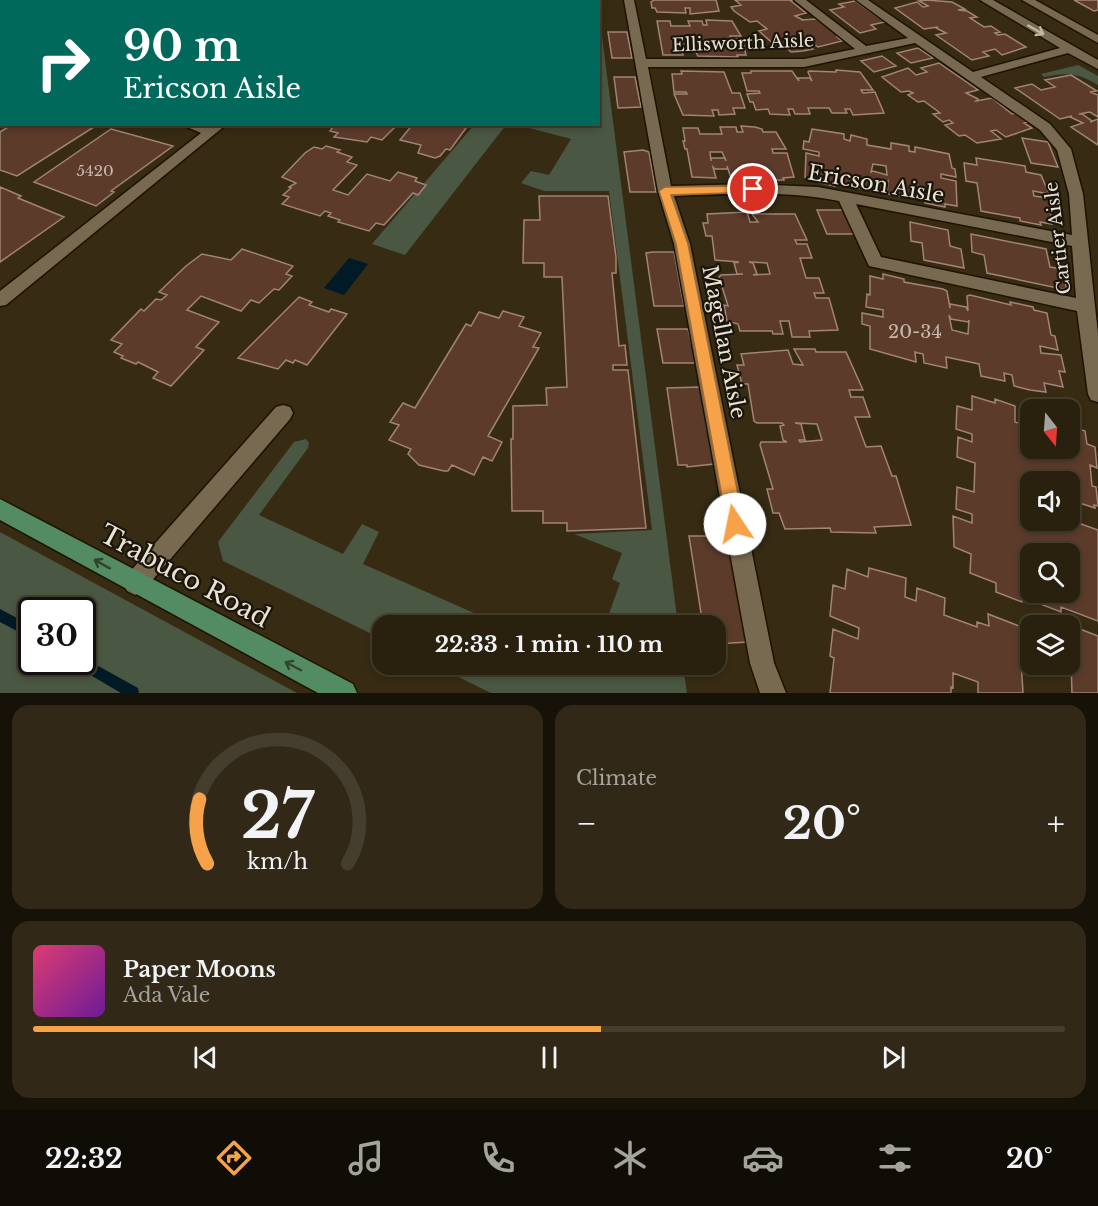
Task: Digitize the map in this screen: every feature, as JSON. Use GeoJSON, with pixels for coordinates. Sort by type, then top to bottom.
{"type":"FeatureCollection","features":[{"type":"Feature","properties":{"kind":"main road","name":"Trabuco Road"},"geometry":{"type":"LineString","coordinates":[[0,509],[344,693]]}},
{"type":"Feature","properties":{"kind":"street","name":"Magellan Aisle"},"geometry":{"type":"LineString","coordinates":[[629,0],[665,191],[682,244],[762,663],[773,693]]}},
{"type":"Feature","properties":{"kind":"street"},"geometry":{"type":"LineString","coordinates":[[799,0],[864,50]]}},
{"type":"Feature","properties":{"kind":"street","name":"Cartier Aisle"},"geometry":{"type":"LineString","coordinates":[[861,0],[1044,127],[1064,149],[1076,194],[1078,242],[1085,306],[1098,394]]}},
{"type":"Feature","properties":{"kind":"street"},"geometry":{"type":"LineString","coordinates":[[985,0],[1098,65]]}},
{"type":"Feature","properties":{"kind":"street"},"geometry":{"type":"LineString","coordinates":[[1027,0],[1098,40]]}},
{"type":"Feature","properties":{"kind":"street","name":"Ellisworth Aisle"},"geometry":{"type":"LineString","coordinates":[[640,63],[804,63],[917,39]]}},
{"type":"Feature","properties":{"kind":"street"},"geometry":{"type":"LineString","coordinates":[[971,76],[1069,49]]}},
{"type":"Feature","properties":{"kind":"street"},"geometry":{"type":"LineString","coordinates":[[201,126],[216,128]]}},
{"type":"Feature","properties":{"kind":"street"},"geometry":{"type":"LineString","coordinates":[[0,300],[216,128]]}},
{"type":"Feature","properties":{"kind":"street","name":"Ericson Aisle"},"geometry":{"type":"LineString","coordinates":[[665,191],[753,189],[818,192],[1078,242]]}},
{"type":"Feature","properties":{"kind":"street"},"geometry":{"type":"LineString","coordinates":[[845,197],[875,262],[1085,306]]}},
{"type":"Feature","properties":{"kind":"street"},"geometry":{"type":"LineString","coordinates":[[135,583],[283,413]]}},
{"type":"Feature","properties":{"kind":"green space"},"geometry":{"type":"Polygon","coordinates":[[[600,21],[677,615],[609,615],[620,583],[612,579],[622,553],[574,534],[652,530],[609,191],[544,191],[521,183],[531,171],[549,175],[571,139],[522,126],[600,126],[600,21]]]}},
{"type":"Feature","properties":{"kind":"green space"},"geometry":{"type":"Polygon","coordinates":[[[1078,65],[1098,76],[1098,85],[1085,78],[1072,75],[1059,74],[1044,77],[1041,74],[1078,65]]]}},
{"type":"Feature","properties":{"kind":"green space"},"geometry":{"type":"Polygon","coordinates":[[[473,126],[505,126],[405,255],[372,244],[473,126]]]}},
{"type":"Feature","properties":{"kind":"green space"},"geometry":{"type":"Polygon","coordinates":[[[306,439],[309,443],[308,448],[259,515],[343,554],[362,524],[379,532],[363,564],[478,615],[372,615],[372,634],[223,561],[218,542],[294,442],[306,439]]]}},
{"type":"Feature","properties":{"kind":"green space"},"geometry":{"type":"Polygon","coordinates":[[[0,532],[297,693],[0,693],[0,532]]]}},
{"type":"Feature","properties":{"kind":"green space"},"geometry":{"type":"Polygon","coordinates":[[[454,675],[684,675],[687,693],[491,693],[454,675]]]}},
{"type":"Feature","properties":{"kind":"water"},"geometry":{"type":"Polygon","coordinates":[[[349,258],[368,264],[344,295],[324,288],[349,258]]]}},
{"type":"Feature","properties":{"kind":"building"},"geometry":{"type":"Polygon","coordinates":[[[654,0],[716,0],[719,11],[690,14],[690,8],[685,8],[686,13],[657,12],[655,8],[652,8],[651,2],[654,0]]]}},
{"type":"Feature","properties":{"kind":"building"},"geometry":{"type":"Polygon","coordinates":[[[735,0],[793,0],[791,1],[806,13],[795,16],[803,20],[816,19],[840,36],[837,37],[842,41],[818,47],[811,42],[806,43],[813,49],[803,51],[791,52],[785,46],[778,48],[759,31],[767,29],[757,21],[750,22],[734,11],[731,7],[741,5],[735,0]]]}},
{"type":"Feature","properties":{"kind":"building"},"geometry":{"type":"Polygon","coordinates":[[[1074,0],[1098,0],[1098,10],[1094,11],[1074,0]]]}},
{"type":"Feature","properties":{"kind":"building"},"geometry":{"type":"Polygon","coordinates":[[[855,1],[885,22],[871,25],[876,29],[860,33],[830,10],[844,7],[839,4],[855,1]]]}},
{"type":"Feature","properties":{"kind":"building"},"geometry":{"type":"Polygon","coordinates":[[[919,1],[952,2],[965,9],[958,10],[967,11],[977,17],[970,18],[984,27],[991,26],[1000,32],[995,33],[998,35],[1005,34],[1026,47],[1002,55],[995,49],[983,52],[989,56],[972,60],[936,35],[946,33],[936,28],[938,27],[924,29],[895,8],[917,2],[923,7],[928,6],[919,1]]]}},
{"type":"Feature","properties":{"kind":"building"},"geometry":{"type":"Polygon","coordinates":[[[706,20],[732,21],[741,36],[730,36],[731,39],[742,39],[746,55],[737,55],[738,57],[698,56],[693,47],[681,47],[683,55],[663,55],[657,21],[670,21],[671,26],[690,26],[688,21],[702,21],[703,25],[707,25],[706,20]]]}},
{"type":"Feature","properties":{"kind":"building"},"geometry":{"type":"Polygon","coordinates":[[[608,32],[627,32],[632,58],[612,58],[608,32]]]}},
{"type":"Feature","properties":{"kind":"building"},"geometry":{"type":"Polygon","coordinates":[[[918,48],[933,58],[911,63],[897,53],[918,48]]]}},
{"type":"Feature","properties":{"kind":"building"},"geometry":{"type":"Polygon","coordinates":[[[882,56],[896,66],[874,72],[861,61],[882,56]]]}},
{"type":"Feature","properties":{"kind":"building"},"geometry":{"type":"Polygon","coordinates":[[[939,63],[978,90],[966,93],[978,99],[976,101],[992,98],[1012,114],[1016,113],[1028,122],[1024,123],[1032,128],[1006,137],[996,130],[991,131],[1001,139],[977,143],[965,135],[959,136],[945,125],[953,123],[949,120],[943,122],[933,114],[940,113],[924,101],[918,102],[908,95],[913,93],[901,92],[882,77],[908,68],[916,75],[927,72],[921,68],[939,63]]]}},
{"type":"Feature","properties":{"kind":"building"},"geometry":{"type":"Polygon","coordinates":[[[836,70],[860,72],[873,90],[861,90],[863,93],[875,92],[884,113],[853,115],[850,109],[845,109],[847,113],[832,113],[829,108],[808,108],[810,114],[795,114],[793,109],[788,109],[790,115],[770,114],[768,109],[756,110],[753,102],[750,102],[747,94],[760,93],[759,91],[747,91],[742,73],[792,71],[799,81],[798,78],[810,78],[812,81],[809,71],[836,72],[836,70]]]}},
{"type":"Feature","properties":{"kind":"building"},"geometry":{"type":"Polygon","coordinates":[[[681,71],[724,72],[732,93],[740,93],[745,108],[733,108],[735,114],[719,115],[718,110],[712,110],[714,116],[683,115],[674,94],[687,94],[686,92],[674,92],[672,74],[682,74],[681,71]]]}},
{"type":"Feature","properties":{"kind":"building"},"geometry":{"type":"Polygon","coordinates":[[[1071,75],[1097,91],[1090,92],[1098,95],[1098,117],[1090,112],[1079,114],[1092,121],[1090,122],[1098,119],[1098,145],[1071,127],[1083,123],[1070,117],[1072,116],[1060,119],[1015,88],[1032,84],[1041,90],[1055,87],[1045,80],[1071,75]]]}},
{"type":"Feature","properties":{"kind":"building"},"geometry":{"type":"Polygon","coordinates":[[[614,77],[635,77],[641,107],[618,108],[614,77]]]}},
{"type":"Feature","properties":{"kind":"building"},"geometry":{"type":"Polygon","coordinates":[[[10,126],[95,126],[17,176],[0,170],[0,132],[10,126]]]}},
{"type":"Feature","properties":{"kind":"building"},"geometry":{"type":"Polygon","coordinates":[[[334,126],[396,126],[382,140],[371,137],[367,142],[334,137],[338,133],[330,131],[334,126]]]}},
{"type":"Feature","properties":{"kind":"building"},"geometry":{"type":"Polygon","coordinates":[[[411,126],[468,126],[450,150],[446,149],[435,158],[418,153],[421,145],[400,140],[411,126]]]}},
{"type":"Feature","properties":{"kind":"building"},"geometry":{"type":"Polygon","coordinates":[[[741,126],[755,127],[762,129],[763,132],[776,132],[786,149],[772,149],[773,153],[787,153],[794,177],[783,178],[784,180],[734,179],[731,178],[728,169],[713,167],[716,178],[692,177],[687,149],[683,141],[685,141],[683,128],[698,128],[700,134],[722,134],[720,127],[736,127],[737,132],[743,132],[741,126]],[[710,152],[711,161],[711,158],[725,158],[722,152],[710,152]]]}},
{"type":"Feature","properties":{"kind":"building"},"geometry":{"type":"Polygon","coordinates":[[[111,129],[173,146],[111,191],[114,192],[96,206],[34,182],[111,129]]]}},
{"type":"Feature","properties":{"kind":"building"},"geometry":{"type":"Polygon","coordinates":[[[812,129],[844,134],[844,139],[850,141],[851,135],[867,139],[867,145],[891,149],[891,143],[909,146],[909,151],[915,152],[915,147],[949,154],[956,177],[941,174],[941,178],[956,181],[957,206],[945,204],[945,207],[925,203],[925,200],[891,195],[887,193],[888,181],[886,183],[872,181],[871,178],[871,190],[816,182],[817,179],[805,177],[806,153],[819,156],[819,152],[803,149],[804,141],[809,142],[812,129]],[[873,164],[871,172],[887,175],[886,166],[873,164]]]}},
{"type":"Feature","properties":{"kind":"building"},"geometry":{"type":"Polygon","coordinates":[[[1022,138],[1048,142],[1058,167],[1031,163],[1022,138]]]}},
{"type":"Feature","properties":{"kind":"building"},"geometry":{"type":"Polygon","coordinates":[[[326,146],[352,157],[347,162],[357,165],[333,190],[348,195],[367,174],[390,181],[398,172],[417,178],[415,181],[426,185],[418,195],[413,193],[384,225],[376,223],[369,231],[338,222],[340,220],[328,216],[331,213],[325,211],[320,216],[282,204],[289,197],[283,195],[291,188],[289,187],[296,183],[282,177],[305,153],[314,147],[322,149],[326,146]]]}},
{"type":"Feature","properties":{"kind":"building"},"geometry":{"type":"Polygon","coordinates":[[[643,150],[649,152],[656,192],[630,192],[624,152],[643,150]]]}},
{"type":"Feature","properties":{"kind":"building"},"geometry":{"type":"Polygon","coordinates":[[[976,158],[1025,166],[1026,172],[1041,175],[1049,194],[1033,191],[1034,196],[1049,198],[1052,224],[1040,222],[1041,225],[1020,221],[1020,218],[981,211],[977,183],[966,181],[964,163],[977,165],[976,158]]]}},
{"type":"Feature","properties":{"kind":"building"},"geometry":{"type":"Polygon","coordinates":[[[0,187],[21,196],[18,198],[64,217],[0,262],[0,187]]]}},
{"type":"Feature","properties":{"kind":"building"},"geometry":{"type":"Polygon","coordinates":[[[539,196],[608,196],[616,257],[616,273],[612,273],[619,346],[625,345],[627,365],[613,365],[613,370],[628,370],[646,528],[567,531],[567,523],[543,523],[543,511],[512,511],[513,406],[547,405],[546,388],[567,387],[562,277],[544,277],[544,263],[523,263],[524,220],[540,220],[539,196]]]}},
{"type":"Feature","properties":{"kind":"building"},"geometry":{"type":"Polygon","coordinates":[[[817,210],[844,210],[854,234],[827,234],[817,210]]]}},
{"type":"Feature","properties":{"kind":"building"},"geometry":{"type":"Polygon","coordinates":[[[747,212],[750,222],[758,222],[752,214],[795,214],[807,240],[795,240],[797,244],[807,244],[812,258],[800,258],[806,278],[819,278],[824,293],[814,293],[816,298],[829,298],[838,330],[809,331],[810,337],[792,337],[789,321],[780,321],[783,334],[773,334],[772,331],[740,331],[738,324],[727,321],[724,305],[728,306],[719,277],[743,274],[737,274],[734,263],[739,262],[715,260],[712,236],[706,236],[703,223],[708,223],[707,214],[747,212]],[[749,262],[753,263],[757,274],[753,275],[770,274],[767,263],[749,262]]]}},
{"type":"Feature","properties":{"kind":"building"},"geometry":{"type":"Polygon","coordinates":[[[910,222],[948,230],[950,246],[961,249],[964,268],[924,260],[922,243],[911,241],[910,222]]]}},
{"type":"Feature","properties":{"kind":"building"},"geometry":{"type":"Polygon","coordinates":[[[971,234],[1046,249],[1050,267],[1062,269],[1067,290],[987,273],[984,255],[972,252],[971,234]]]}},
{"type":"Feature","properties":{"kind":"building"},"geometry":{"type":"Polygon","coordinates":[[[242,249],[293,266],[286,274],[292,276],[279,290],[274,289],[259,303],[251,300],[241,311],[201,296],[187,310],[219,322],[196,347],[204,350],[171,386],[153,378],[158,372],[138,362],[136,364],[121,358],[123,356],[114,352],[122,344],[111,340],[141,309],[144,311],[156,299],[161,300],[167,295],[159,292],[186,266],[202,254],[231,260],[242,249]]]}},
{"type":"Feature","properties":{"kind":"building"},"geometry":{"type":"Polygon","coordinates":[[[674,252],[684,306],[654,306],[646,253],[674,252]]]}},
{"type":"Feature","properties":{"kind":"building"},"geometry":{"type":"Polygon","coordinates":[[[883,274],[904,279],[904,282],[943,289],[947,291],[950,308],[950,304],[966,307],[968,311],[967,296],[970,295],[1011,305],[1010,302],[1033,307],[1034,310],[1047,313],[1051,335],[1055,336],[1058,350],[1040,346],[1041,353],[1061,355],[1065,372],[1059,371],[1063,387],[1044,383],[1046,392],[1030,390],[1014,386],[1012,375],[1004,373],[1005,381],[981,376],[979,364],[946,357],[947,368],[924,363],[923,354],[915,352],[916,362],[870,349],[870,326],[862,324],[862,313],[883,317],[883,310],[866,307],[867,294],[870,295],[870,276],[883,279],[883,274]],[[949,315],[952,330],[968,334],[969,320],[968,322],[951,319],[949,315]]]}},
{"type":"Feature","properties":{"kind":"building"},"geometry":{"type":"Polygon","coordinates":[[[299,297],[312,302],[309,305],[329,312],[331,309],[347,314],[307,365],[295,360],[293,363],[286,360],[278,369],[238,358],[299,297]]]}},
{"type":"Feature","properties":{"kind":"building"},"geometry":{"type":"Polygon","coordinates":[[[503,311],[524,317],[519,326],[541,333],[533,347],[539,348],[488,436],[502,442],[492,461],[483,457],[474,475],[452,465],[448,471],[444,471],[419,465],[408,454],[411,449],[389,440],[399,425],[390,422],[403,403],[415,408],[466,324],[471,326],[479,312],[499,318],[503,311]]]}},
{"type":"Feature","properties":{"kind":"building"},"geometry":{"type":"Polygon","coordinates":[[[657,329],[688,329],[696,363],[663,363],[657,329]]]}},
{"type":"Feature","properties":{"kind":"building"},"geometry":{"type":"Polygon","coordinates":[[[794,349],[846,352],[863,390],[849,390],[851,397],[863,397],[870,417],[855,417],[866,447],[881,446],[892,476],[896,476],[911,525],[874,527],[876,533],[831,532],[830,528],[785,529],[779,513],[773,513],[767,489],[773,489],[760,445],[761,442],[787,442],[783,440],[780,426],[784,425],[754,421],[748,384],[742,384],[737,365],[744,365],[741,354],[788,350],[793,364],[803,365],[794,349]],[[795,423],[801,424],[805,440],[799,440],[800,442],[822,440],[817,424],[795,423]]]}},
{"type":"Feature","properties":{"kind":"building"},"geometry":{"type":"Polygon","coordinates":[[[700,387],[714,464],[687,467],[687,465],[678,465],[667,388],[700,387]]]}},
{"type":"Feature","properties":{"kind":"building"},"geometry":{"type":"Polygon","coordinates":[[[972,396],[995,403],[995,399],[1015,406],[1015,422],[1020,424],[1020,459],[1080,459],[1080,429],[1085,431],[1087,444],[1095,447],[1097,468],[1090,465],[1092,486],[1096,487],[1098,506],[1094,505],[1095,508],[1080,503],[1080,471],[1020,471],[1020,531],[1080,531],[1080,524],[1098,530],[1098,621],[1061,607],[1061,612],[1038,603],[1080,603],[1080,543],[1020,543],[1020,601],[996,592],[996,583],[970,573],[971,554],[954,547],[953,516],[972,523],[972,514],[956,509],[957,487],[974,492],[975,463],[957,457],[958,437],[972,442],[972,434],[956,429],[957,406],[972,410],[972,396]]]}},
{"type":"Feature","properties":{"kind":"building"},"geometry":{"type":"Polygon","coordinates":[[[689,536],[727,536],[748,642],[726,643],[726,615],[701,615],[689,536]]]}},
{"type":"Feature","properties":{"kind":"building"},"geometry":{"type":"Polygon","coordinates":[[[869,568],[906,578],[905,597],[916,601],[917,588],[945,598],[944,615],[977,627],[977,622],[989,626],[988,614],[1019,626],[1020,675],[1022,675],[1023,693],[978,693],[978,682],[953,673],[951,693],[830,693],[834,658],[830,656],[833,629],[858,639],[859,628],[830,616],[833,585],[845,589],[847,569],[868,577],[869,568]]]}},
{"type":"Feature","properties":{"kind":"building"},"geometry":{"type":"Polygon","coordinates":[[[1080,629],[1098,636],[1098,693],[1072,693],[1071,675],[1080,675],[1080,629]]]}},
{"type":"Feature","properties":{"kind":"waterway"},"geometry":{"type":"LineString","coordinates":[[0,615],[18,625]]}},
{"type":"Feature","properties":{"kind":"waterway"},"geometry":{"type":"LineString","coordinates":[[96,672],[133,693]]}},
{"type":"Feature","properties":{"kind":"route"},"geometry":{"type":"LineString","coordinates":[[735,524],[682,244],[665,191],[753,189]]}}]}
